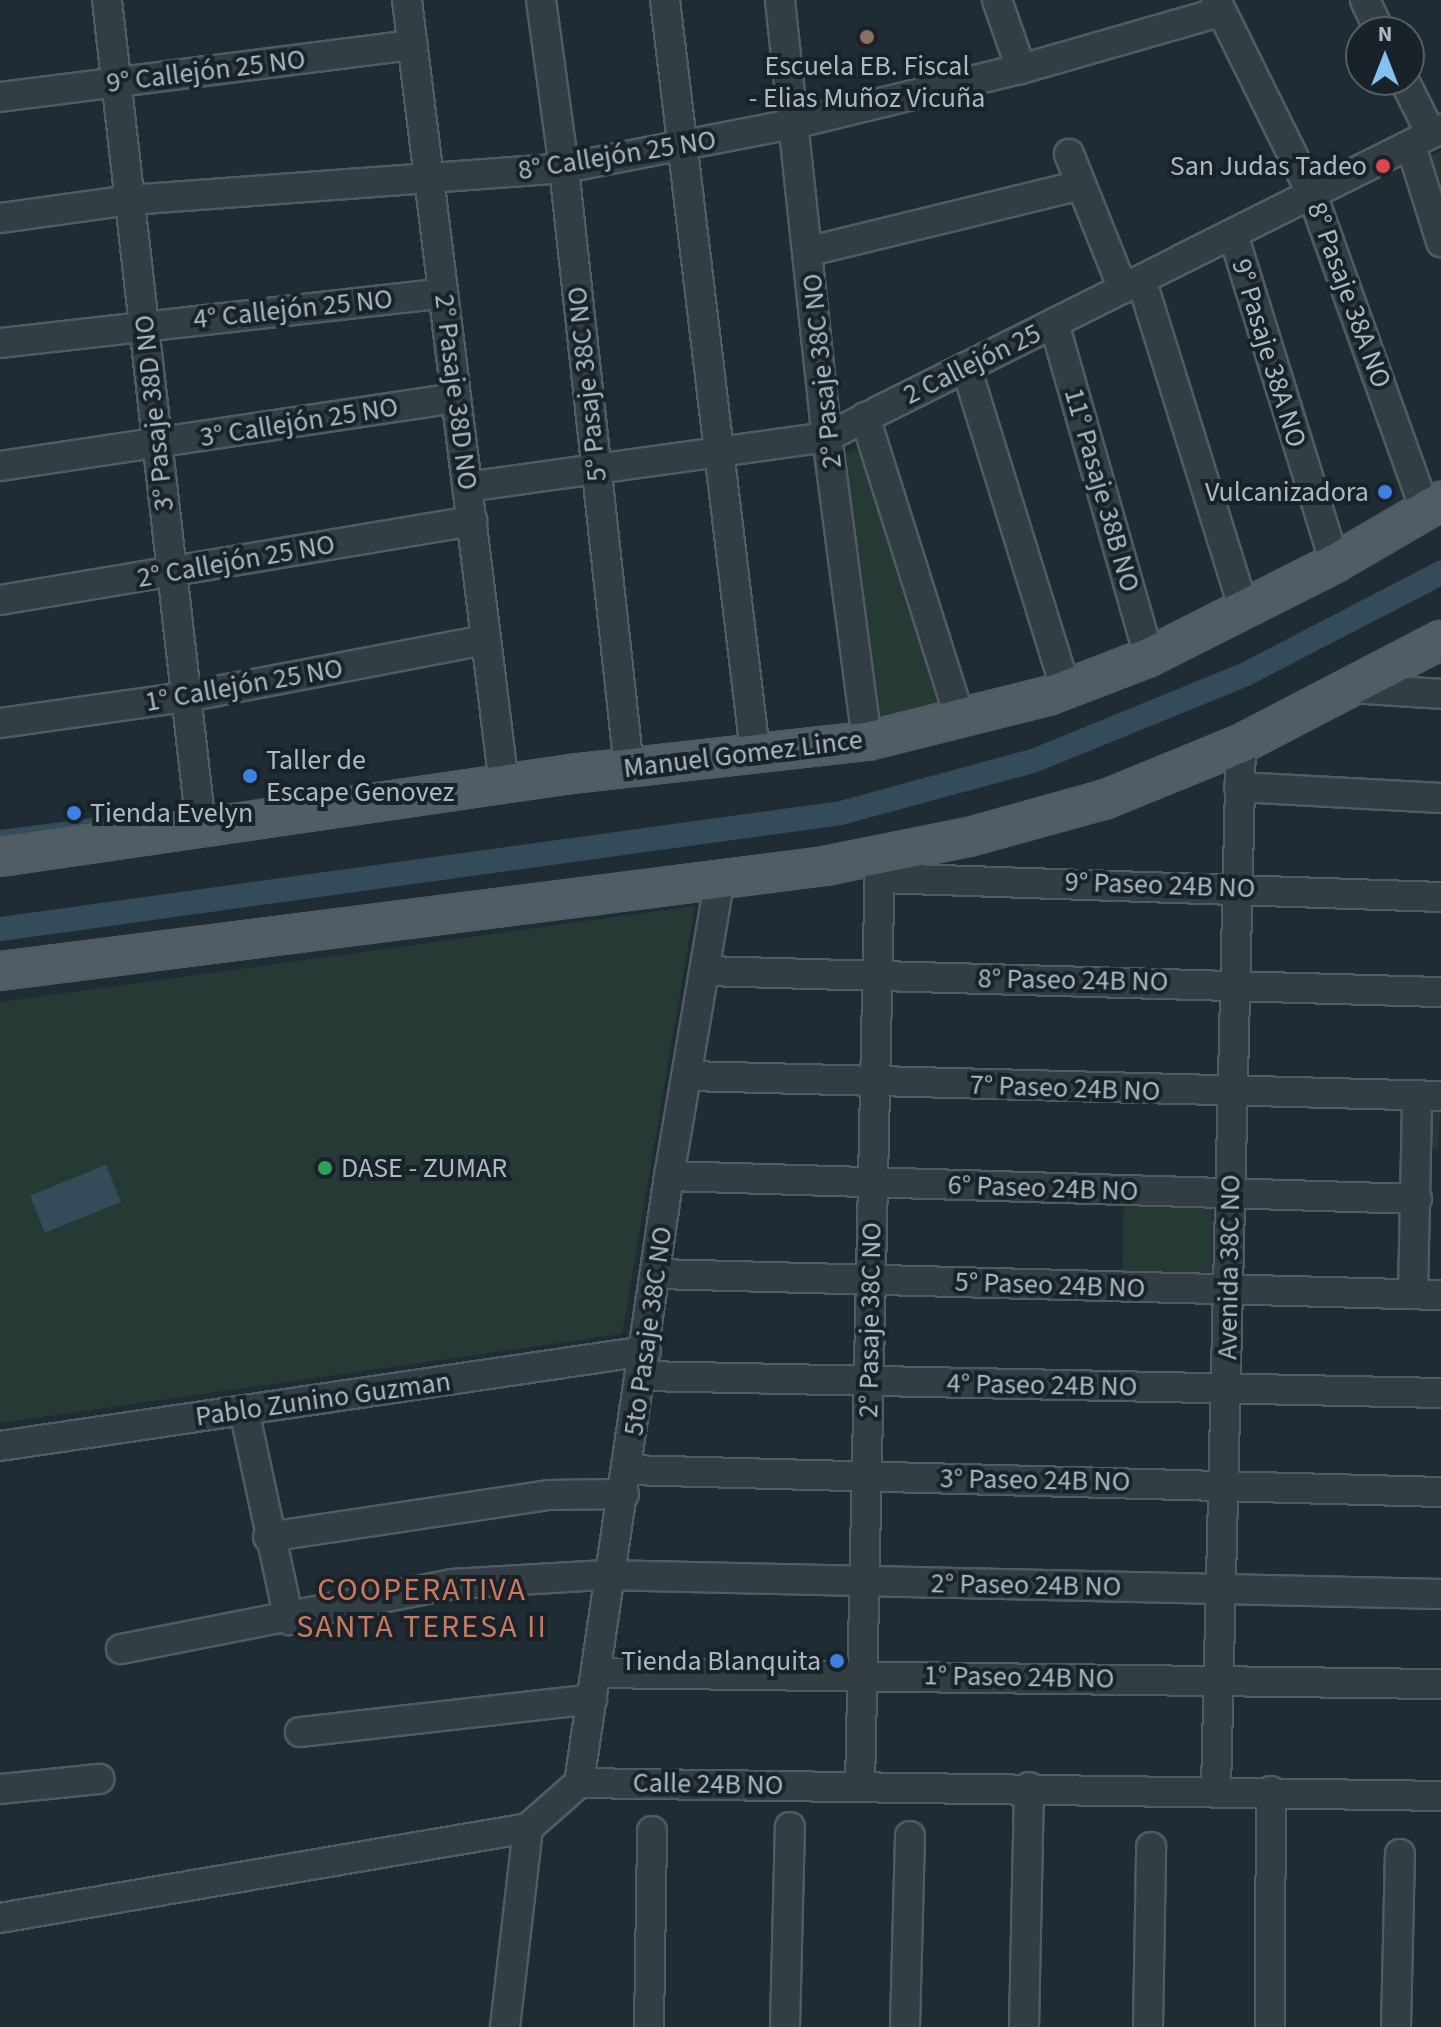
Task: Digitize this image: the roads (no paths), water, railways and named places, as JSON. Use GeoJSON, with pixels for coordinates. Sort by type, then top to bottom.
{"type":"FeatureCollection","features":[{"type":"Feature","properties":{"kind":"main road","name":"Manuel Gomez Lince"},"geometry":{"type":"LineString","coordinates":[[0,857],[504,784],[867,741],[1066,691],[1149,657],[1335,563],[1433,506]]}},
{"type":"Feature","properties":{"kind":"main road"},"geometry":{"type":"LineString","coordinates":[[0,971],[720,879],[880,866],[1106,799],[1241,744],[1441,640]]}},
{"type":"Feature","properties":{"kind":"street","name":"3° Pasaje 38D NO"},"geometry":{"type":"LineString","coordinates":[[107,0],[201,826]]}},
{"type":"Feature","properties":{"kind":"street","name":"2° Pasaje 38D NO"},"geometry":{"type":"LineString","coordinates":[[407,0],[504,784]]}},
{"type":"Feature","properties":{"kind":"street","name":"5° Pasaje 38C NO"},"geometry":{"type":"LineString","coordinates":[[541,0],[564,168],[629,768]]}},
{"type":"Feature","properties":{"kind":"street"},"geometry":{"type":"LineString","coordinates":[[665,0],[753,735]]}},
{"type":"Feature","properties":{"kind":"street","name":"2° Pasaje 38C NO"},"geometry":{"type":"LineString","coordinates":[[780,0],[810,251],[827,437],[867,741]]}},
{"type":"Feature","properties":{"kind":"street"},"geometry":{"type":"LineString","coordinates":[[997,0],[1021,69]]}},
{"type":"Feature","properties":{"kind":"street","name":"8° Callejón 25 NO"},"geometry":{"type":"LineString","coordinates":[[0,218],[130,200],[564,168],[682,148],[1021,69],[1218,6]]}},
{"type":"Feature","properties":{"kind":"street","name":"8° Pasaje 38A NO"},"geometry":{"type":"LineString","coordinates":[[1218,6],[1312,194],[1433,506]]}},
{"type":"Feature","properties":{"kind":"street","name":"9° Callejón 25 NO"},"geometry":{"type":"LineString","coordinates":[[0,97],[413,45]]}},
{"type":"Feature","properties":{"kind":"street"},"geometry":{"type":"LineString","coordinates":[[1410,96],[1427,137],[1441,242]]}},
{"type":"Feature","properties":{"kind":"street","name":"2 Callejón 25"},"geometry":{"type":"LineString","coordinates":[[467,487],[827,437],[1427,137]]}},
{"type":"Feature","properties":{"kind":"street"},"geometry":{"type":"LineString","coordinates":[[1069,154],[1080,185],[1132,285],[1244,610]]}},
{"type":"Feature","properties":{"kind":"street"},"geometry":{"type":"LineString","coordinates":[[810,251],[1080,185]]}},
{"type":"Feature","properties":{"kind":"street","name":"9° Pasaje 38A NO"},"geometry":{"type":"LineString","coordinates":[[1233,234],[1335,563]]}},
{"type":"Feature","properties":{"kind":"street","name":"4° Callejón 25 NO"},"geometry":{"type":"LineString","coordinates":[[0,343],[443,293]]}},
{"type":"Feature","properties":{"kind":"street","name":"11° Pasaje 38B NO"},"geometry":{"type":"LineString","coordinates":[[1054,323],[1149,657]]}},
{"type":"Feature","properties":{"kind":"street"},"geometry":{"type":"LineString","coordinates":[[966,367],[1066,691]]}},
{"type":"Feature","properties":{"kind":"street","name":"3° Callejón 25 NO"},"geometry":{"type":"LineString","coordinates":[[0,466],[456,398]]}},
{"type":"Feature","properties":{"kind":"street"},"geometry":{"type":"LineString","coordinates":[[865,417],[960,718]]}},
{"type":"Feature","properties":{"kind":"street","name":"2° Callejón 25 NO"},"geometry":{"type":"LineString","coordinates":[[0,600],[472,521]]}},
{"type":"Feature","properties":{"kind":"street","name":"1° Callejón 25 NO"},"geometry":{"type":"LineString","coordinates":[[0,723],[186,697],[486,640]]}},
{"type":"Feature","properties":{"kind":"street"},"geometry":{"type":"LineString","coordinates":[[1349,688],[1441,694]]}},
{"type":"Feature","properties":{"kind":"street","name":"Avenida 38C NO"},"geometry":{"type":"LineString","coordinates":[[1216,1789],[1241,744]]}},
{"type":"Feature","properties":{"kind":"street"},"geometry":{"type":"LineString","coordinates":[[1239,787],[1441,798]]}},
{"type":"Feature","properties":{"kind":"street","name":"2° Pasaje 38C NO"},"geometry":{"type":"LineString","coordinates":[[860,1786],[880,866]]}},
{"type":"Feature","properties":{"kind":"street","name":"9° Paseo 24B NO"},"geometry":{"type":"LineString","coordinates":[[880,866],[1441,897]]}},
{"type":"Feature","properties":{"kind":"street","name":"5to Pasaje 38C NO"},"geometry":{"type":"LineString","coordinates":[[579,1783],[658,1274],[669,1176],[689,1076],[720,879]]}},
{"type":"Feature","properties":{"kind":"street","name":"8° Paseo 24B NO"},"geometry":{"type":"LineString","coordinates":[[706,971],[1441,992]]}},
{"type":"Feature","properties":{"kind":"street","name":"7° Paseo 24B NO"},"geometry":{"type":"LineString","coordinates":[[689,1076],[1429,1096]]}},
{"type":"Feature","properties":{"kind":"street"},"geometry":{"type":"LineString","coordinates":[[1427,1294],[1417,1199],[1429,1096]]}},
{"type":"Feature","properties":{"kind":"street","name":"6° Paseo 24B NO"},"geometry":{"type":"LineString","coordinates":[[669,1176],[1417,1199]]}},
{"type":"Feature","properties":{"kind":"street","name":"5° Paseo 24B NO"},"geometry":{"type":"LineString","coordinates":[[658,1274],[1427,1294]]}},
{"type":"Feature","properties":{"kind":"street","name":"4° Paseo 24B NO"},"geometry":{"type":"LineString","coordinates":[[644,1364],[869,1381],[1441,1393]]}},
{"type":"Feature","properties":{"kind":"street","name":"Pablo Zunino Guzman"},"geometry":{"type":"LineString","coordinates":[[0,1446],[244,1410],[644,1364]]}},
{"type":"Feature","properties":{"kind":"street"},"geometry":{"type":"LineString","coordinates":[[244,1410],[268,1537],[289,1620]]}},
{"type":"Feature","properties":{"kind":"street","name":"3° Paseo 24B NO"},"geometry":{"type":"LineString","coordinates":[[268,1537],[626,1482],[866,1476],[1441,1492]]}},
{"type":"Feature","properties":{"kind":"street","name":"2° Paseo 24B NO"},"geometry":{"type":"LineString","coordinates":[[121,1649],[289,1620],[452,1584],[612,1576],[1441,1594]]}},
{"type":"Feature","properties":{"kind":"street","name":"1° Paseo 24B NO"},"geometry":{"type":"LineString","coordinates":[[300,1732],[594,1686],[862,1676],[1441,1684]]}},
{"type":"Feature","properties":{"kind":"street"},"geometry":{"type":"LineString","coordinates":[[0,1789],[99,1779]]}},
{"type":"Feature","properties":{"kind":"street"},"geometry":{"type":"LineString","coordinates":[[0,1918],[528,1828],[579,1783]]}},
{"type":"Feature","properties":{"kind":"street","name":"Calle 24B NO"},"geometry":{"type":"LineString","coordinates":[[579,1783],[1216,1789],[1441,1796]]}},
{"type":"Feature","properties":{"kind":"street"},"geometry":{"type":"LineString","coordinates":[[1024,2027],[1029,1787]]}},
{"type":"Feature","properties":{"kind":"street"},"geometry":{"type":"LineString","coordinates":[[1270,2027],[1271,1791]]}},
{"type":"Feature","properties":{"kind":"street"},"geometry":{"type":"LineString","coordinates":[[785,2027],[790,1827]]}},
{"type":"Feature","properties":{"kind":"street"},"geometry":{"type":"LineString","coordinates":[[505,2027],[528,1828]]}},
{"type":"Feature","properties":{"kind":"street"},"geometry":{"type":"LineString","coordinates":[[649,2027],[652,1831]]}},
{"type":"Feature","properties":{"kind":"street"},"geometry":{"type":"LineString","coordinates":[[905,2027],[910,1836]]}},
{"type":"Feature","properties":{"kind":"street"},"geometry":{"type":"LineString","coordinates":[[1148,2027],[1151,1847]]}},
{"type":"Feature","properties":{"kind":"street"},"geometry":{"type":"LineString","coordinates":[[1396,2027],[1400,1854]]}},
{"type":"Feature","properties":{"kind":"water"},"geometry":{"type":"Polygon","coordinates":[[[106,1165],[121,1202],[45,1233],[30,1196],[106,1165]]]}},
{"type":"Feature","properties":{"kind":"waterway"},"geometry":{"type":"LineString","coordinates":[[0,929],[841,813],[1033,761],[1246,674],[1441,573]]}},
{"type":"Feature","properties":{"kind":"waterway"},"geometry":{"type":"LineString","coordinates":[[0,833],[162,812]]}},
{"type":"Feature","properties":{"kind":"place","name":"Escuela EB. Fiscal - Elias Muñoz Vicuña"},"geometry":{"type":"Point","coordinates":[867,37]}},
{"type":"Feature","properties":{"kind":"place","name":"San Judas Tadeo"},"geometry":{"type":"Point","coordinates":[1383,166]}},
{"type":"Feature","properties":{"kind":"place","name":"Vulcanizadora"},"geometry":{"type":"Point","coordinates":[1385,492]}},
{"type":"Feature","properties":{"kind":"place","name":"Taller de Escape Genovez"},"geometry":{"type":"Point","coordinates":[250,776]}},
{"type":"Feature","properties":{"kind":"place","name":"Tienda Evelyn"},"geometry":{"type":"Point","coordinates":[74,813]}},
{"type":"Feature","properties":{"kind":"place","name":"DASE - ZUMAR"},"geometry":{"type":"Point","coordinates":[325,1168]}},
{"type":"Feature","properties":{"kind":"place","name":"Tienda Blanquita"},"geometry":{"type":"Point","coordinates":[837,1661]}},
{"type":"Feature","properties":{"kind":"district","name":"COOPERATIVA SANTA TERESA II"},"geometry":{"type":"Point","coordinates":[422,1610]}}]}
